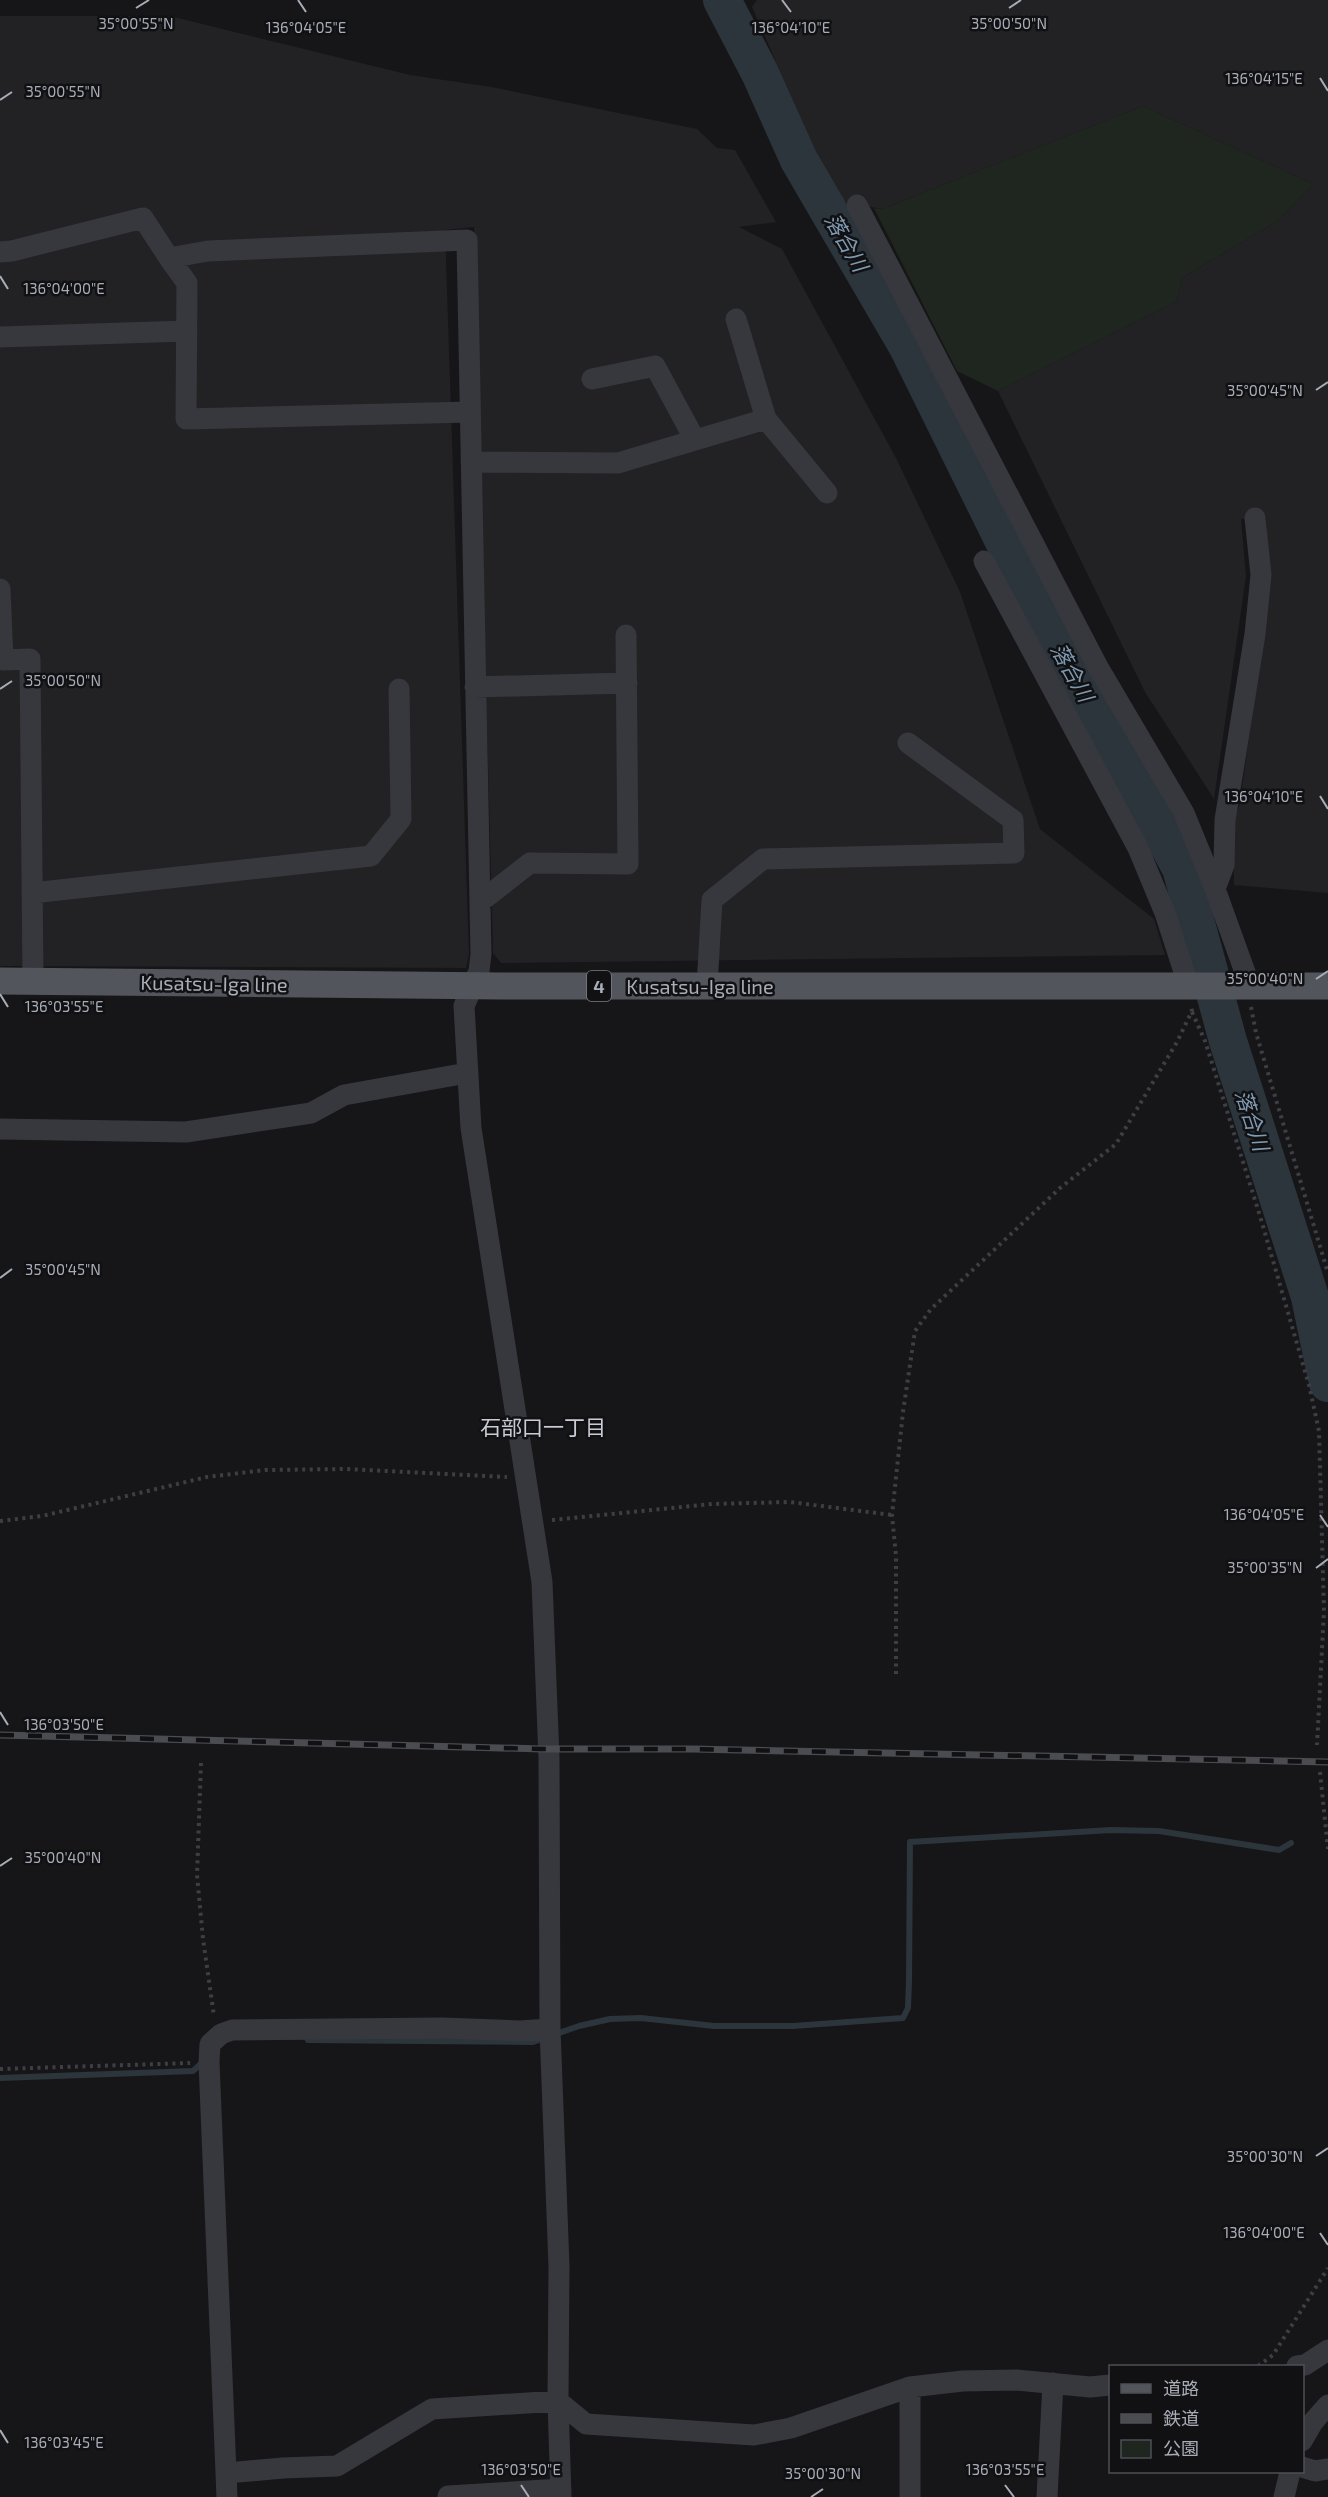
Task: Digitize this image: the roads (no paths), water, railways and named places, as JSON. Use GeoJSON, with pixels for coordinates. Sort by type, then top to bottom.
{"type":"FeatureCollection","features":[{"type":"Feature","properties":{"kind":"main road","name":"Kusatsu-Iga line"},"geometry":{"type":"LineString","coordinates":[[0,981],[706,986],[1193,995],[1240,986],[1328,986]]}},
{"type":"Feature","properties":{"kind":"street"},"geometry":{"type":"LineString","coordinates":[[858,205],[1098,667],[1184,813],[1245,972],[1240,986]]}},
{"type":"Feature","properties":{"kind":"street"},"geometry":{"type":"LineString","coordinates":[[0,252],[12,251],[142,218],[187,283],[186,419],[470,412]]}},
{"type":"Feature","properties":{"kind":"street"},"geometry":{"type":"LineString","coordinates":[[170,258],[208,251],[466,240],[481,954],[479,971],[464,1006],[471,1128],[543,1582],[549,1737],[550,2029],[559,2266],[558,2401],[561,2493],[448,2496]]}},
{"type":"Feature","properties":{"kind":"street"},"geometry":{"type":"LineString","coordinates":[[736,319],[766,419],[827,494]]}},
{"type":"Feature","properties":{"kind":"street"},"geometry":{"type":"LineString","coordinates":[[0,337],[187,331]]}},
{"type":"Feature","properties":{"kind":"street"},"geometry":{"type":"LineString","coordinates":[[592,379],[655,366],[695,440]]}},
{"type":"Feature","properties":{"kind":"street"},"geometry":{"type":"LineString","coordinates":[[471,462],[618,463],[766,419]]}},
{"type":"Feature","properties":{"kind":"street"},"geometry":{"type":"LineString","coordinates":[[1215,889],[1224,865],[1225,820],[1261,575],[1255,518]]}},
{"type":"Feature","properties":{"kind":"street"},"geometry":{"type":"LineString","coordinates":[[984,561],[1138,848],[1165,913],[1193,995]]}},
{"type":"Feature","properties":{"kind":"street"},"geometry":{"type":"LineString","coordinates":[[0,590],[3,660],[30,659],[33,981]]}},
{"type":"Feature","properties":{"kind":"street"},"geometry":{"type":"LineString","coordinates":[[480,902],[530,863],[628,864],[626,635]]}},
{"type":"Feature","properties":{"kind":"street"},"geometry":{"type":"LineString","coordinates":[[475,687],[627,683]]}},
{"type":"Feature","properties":{"kind":"street"},"geometry":{"type":"LineString","coordinates":[[32,893],[371,856],[401,819],[399,690]]}},
{"type":"Feature","properties":{"kind":"street"},"geometry":{"type":"LineString","coordinates":[[706,986],[712,900],[763,859],[1014,853],[1013,820],[908,743]]}},
{"type":"Feature","properties":{"kind":"street"},"geometry":{"type":"LineString","coordinates":[[0,1129],[186,1132],[311,1113],[344,1095],[467,1073]]}},
{"type":"Feature","properties":{"kind":"street"},"geometry":{"type":"LineString","coordinates":[[227,2497],[208,2062],[210,2044],[221,2034],[232,2030],[442,2028],[520,2031],[550,2029]]}},
{"type":"Feature","properties":{"kind":"street"},"geometry":{"type":"LineString","coordinates":[[1304,2365],[1328,2350]]}},
{"type":"Feature","properties":{"kind":"street"},"geometry":{"type":"LineString","coordinates":[[227,2473],[337,2466],[432,2409],[558,2401],[586,2424],[754,2435],[791,2428],[910,2387],[963,2381],[1016,2380],[1090,2387],[1109,2385]]}},
{"type":"Feature","properties":{"kind":"street"},"geometry":{"type":"LineString","coordinates":[[1047,2497],[1053,2383]]}},
{"type":"Feature","properties":{"kind":"street"},"geometry":{"type":"LineString","coordinates":[[909,2497],[910,2387]]}},
{"type":"Feature","properties":{"kind":"street"},"geometry":{"type":"LineString","coordinates":[[1304,2438],[1313,2422],[1328,2405]]}},
{"type":"Feature","properties":{"kind":"street"},"geometry":{"type":"LineString","coordinates":[[1304,2468],[1315,2471],[1328,2469]]}},
{"type":"Feature","properties":{"kind":"street"},"geometry":{"type":"LineString","coordinates":[[1284,2497],[1290,2473]]}},
{"type":"Feature","properties":{"kind":"waterway","name":"落合川"},"geometry":{"type":"LineString","coordinates":[[722,0],[760,73],[799,160],[908,347],[1029,592],[1181,868],[1228,1041],[1310,1297],[1328,1383]]}},
{"type":"Feature","properties":{"kind":"waterway"},"geometry":{"type":"LineString","coordinates":[[308,2040],[533,2042],[579,2026],[610,2019],[641,2018],[714,2026],[793,2026],[903,2018],[908,2008],[910,1842],[1111,1830],[1159,1831],[1279,1850],[1291,1843]]}},
{"type":"Feature","properties":{"kind":"waterway"},"geometry":{"type":"LineString","coordinates":[[0,2078],[193,2071],[204,2061]]}},
{"type":"Feature","properties":{"kind":"railway"},"geometry":{"type":"LineString","coordinates":[[0,1735],[542,1749],[692,1749],[1328,1762]]}},
{"type":"Feature","properties":{"kind":"district","name":"石部口一丁目"},"geometry":{"type":"Point","coordinates":[543,1426]}}]}
